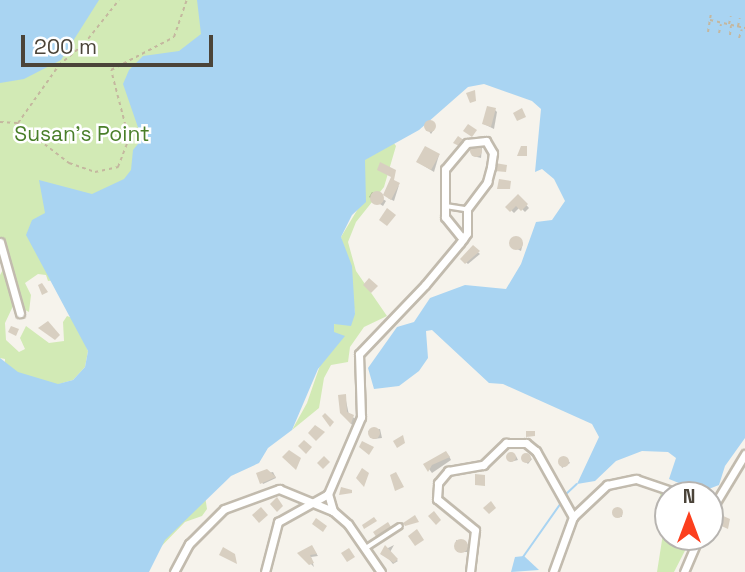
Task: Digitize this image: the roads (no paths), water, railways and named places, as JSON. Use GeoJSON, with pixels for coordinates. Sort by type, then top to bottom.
{"type":"FeatureCollection","features":[{"type":"Feature","properties":{"kind":"street"},"geometry":{"type":"LineString","coordinates":[[380,572],[365,549],[333,511],[328,494],[361,417],[359,354],[463,239],[469,227],[467,209],[487,182],[491,167],[493,153],[486,141],[467,143],[445,169],[444,206],[451,229],[463,239]]}},
{"type":"Feature","properties":{"kind":"street"},"geometry":{"type":"LineString","coordinates":[[0,242],[20,313]]}},
{"type":"Feature","properties":{"kind":"street"},"geometry":{"type":"LineString","coordinates":[[470,572],[475,530],[437,499],[438,483],[448,471],[483,465],[506,443],[526,443],[536,451],[573,517]]}},
{"type":"Feature","properties":{"kind":"street"},"geometry":{"type":"LineString","coordinates":[[724,487],[745,454]]}},
{"type":"Feature","properties":{"kind":"street"},"geometry":{"type":"LineString","coordinates":[[553,572],[573,517],[600,490],[625,479],[654,487]]}},
{"type":"Feature","properties":{"kind":"street"},"geometry":{"type":"LineString","coordinates":[[174,572],[202,529],[236,503],[279,489],[333,511]]}},
{"type":"Feature","properties":{"kind":"street"},"geometry":{"type":"LineString","coordinates":[[265,572],[278,522],[311,501],[328,494]]}},
{"type":"Feature","properties":{"kind":"street"},"geometry":{"type":"LineString","coordinates":[[684,572],[693,551]]}},
{"type":"Feature","properties":{"kind":"lane"},"geometry":{"type":"LineString","coordinates":[[444,206],[467,209]]}},
{"type":"Feature","properties":{"kind":"lane"},"geometry":{"type":"LineString","coordinates":[[365,549],[400,526]]}},
{"type":"Feature","properties":{"kind":"water"},"geometry":{"type":"Polygon","coordinates":[[[0,0],[99,0],[61,60],[24,79],[0,83],[0,0]]]}},
{"type":"Feature","properties":{"kind":"water"},"geometry":{"type":"Polygon","coordinates":[[[197,0],[745,0],[745,438],[725,466],[720,481],[674,481],[669,479],[676,458],[668,452],[642,451],[616,461],[595,481],[577,484],[599,437],[592,424],[503,384],[489,383],[432,330],[426,331],[428,358],[419,371],[399,386],[374,389],[368,368],[397,327],[414,322],[430,298],[465,285],[506,289],[521,264],[536,222],[552,220],[565,201],[554,179],[542,169],[535,172],[541,109],[532,101],[484,84],[468,87],[419,130],[365,160],[366,202],[352,215],[341,237],[352,266],[355,314],[351,326],[334,324],[334,332],[345,336],[318,369],[292,430],[268,448],[259,463],[231,476],[165,540],[149,572],[0,572],[0,358],[18,372],[58,384],[73,380],[85,367],[88,351],[26,235],[32,220],[45,213],[39,180],[92,194],[124,179],[131,170],[133,150],[142,139],[123,84],[129,70],[143,56],[179,51],[201,34],[197,0]]]}},
{"type":"Feature","properties":{"kind":"water"},"geometry":{"type":"Polygon","coordinates":[[[524,556],[539,570],[511,572],[515,557],[524,556]]]}},
{"type":"Feature","properties":{"kind":"waterway"},"geometry":{"type":"LineString","coordinates":[[565,495],[577,484]]}},
{"type":"Feature","properties":{"kind":"waterway"},"geometry":{"type":"LineString","coordinates":[[523,557],[561,503]]}},
{"type":"Feature","properties":{"kind":"park label","name":"Susan's Point"},"geometry":{"type":"Point","coordinates":[82,134]}}]}
